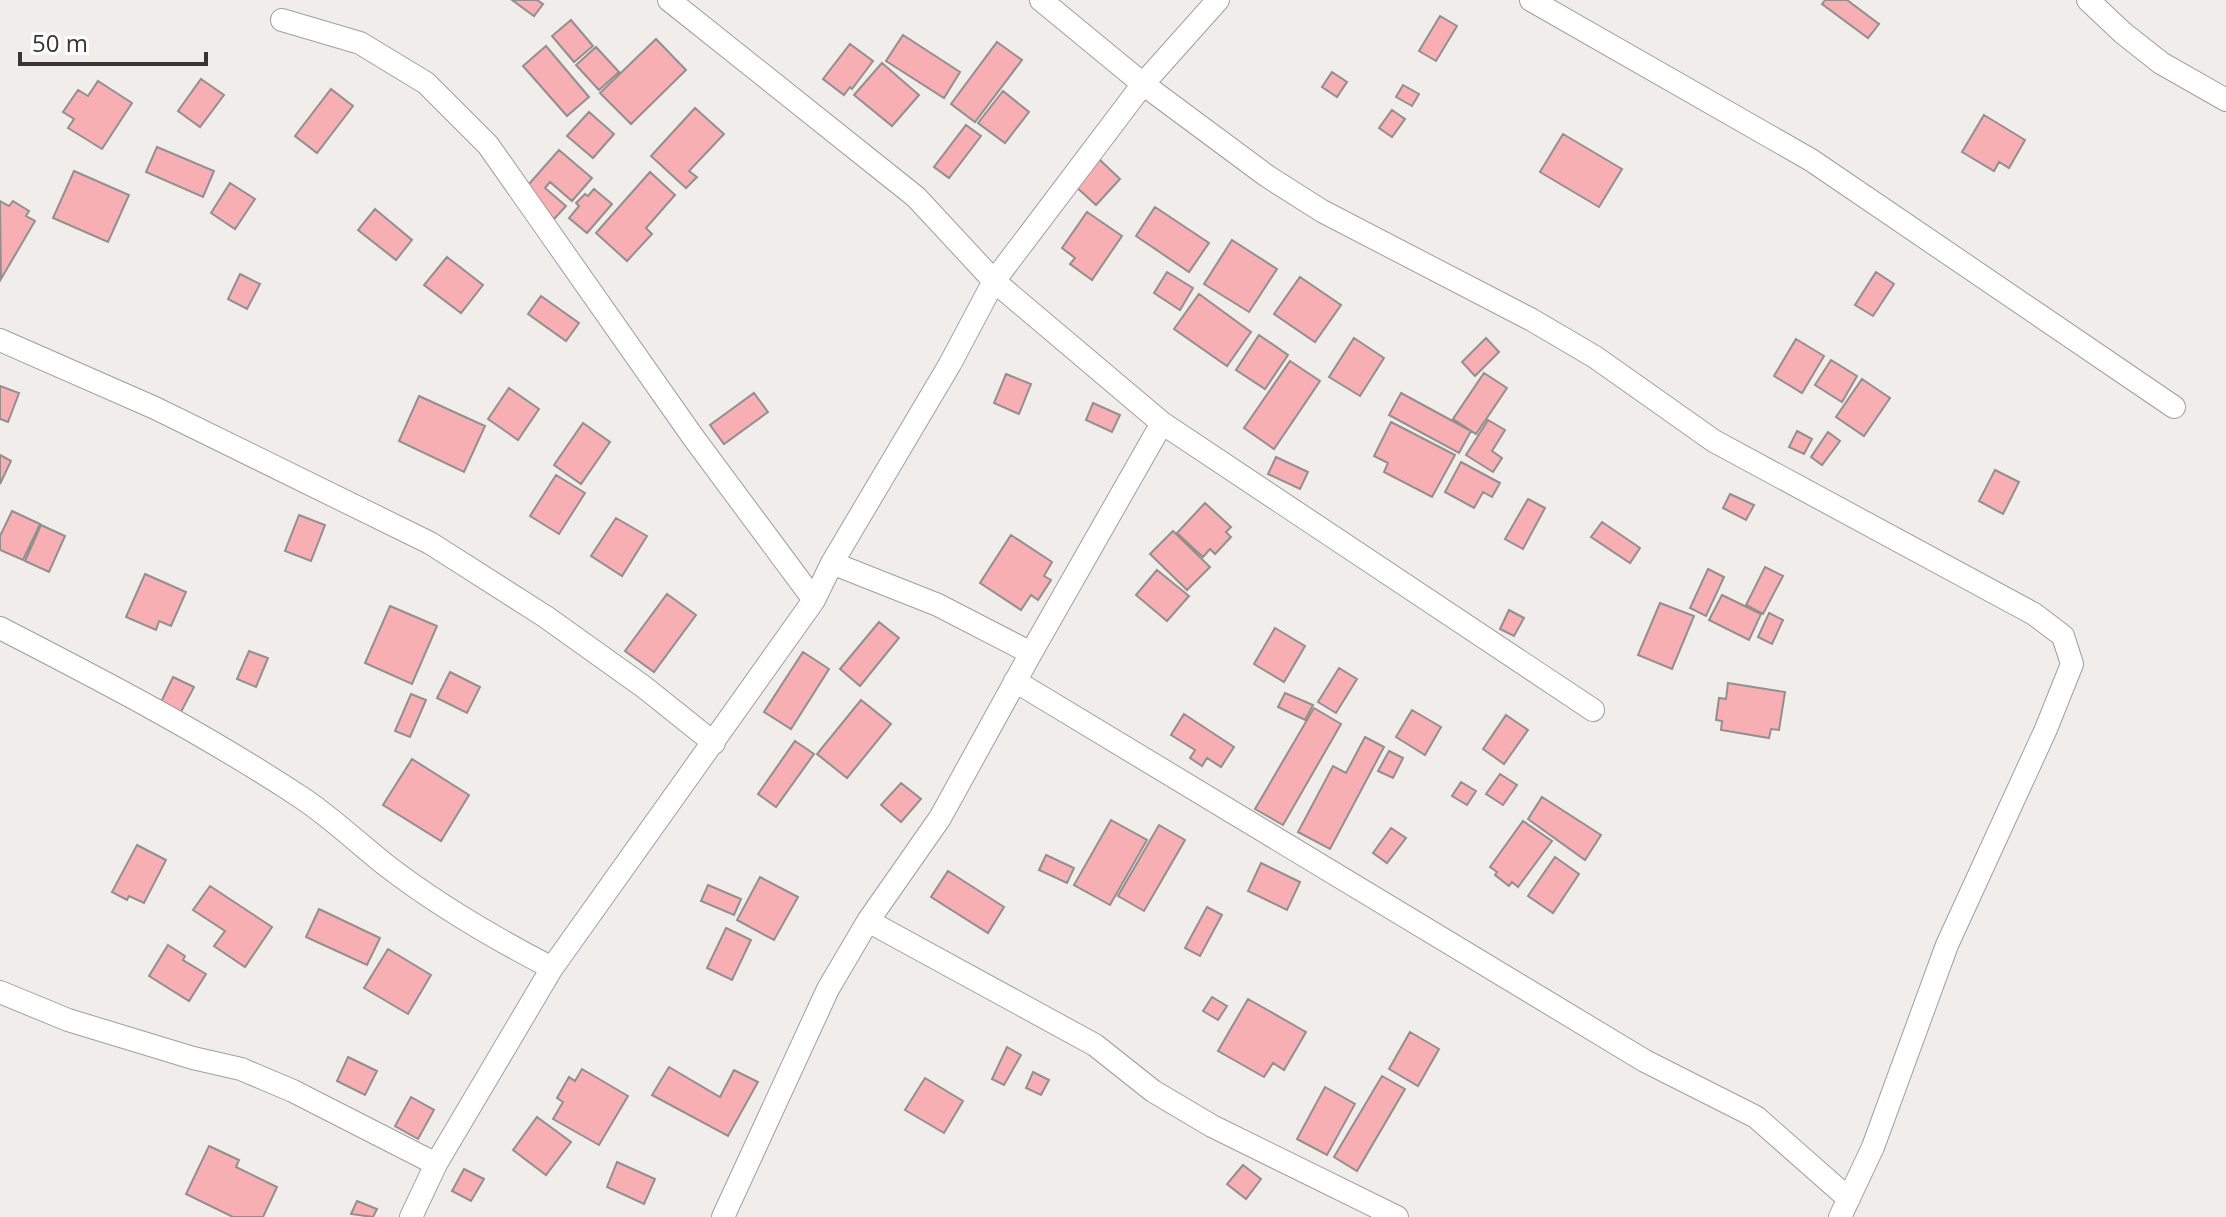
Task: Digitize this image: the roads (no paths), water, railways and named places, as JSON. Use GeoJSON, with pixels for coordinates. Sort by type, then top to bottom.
{"type":"FeatureCollection","features":[{"type":"Feature","properties":{"kind":"street"},"geometry":{"type":"LineString","coordinates":[[669,0],[916,197],[994,281],[1162,423],[1593,710]]}},
{"type":"Feature","properties":{"kind":"street"},"geometry":{"type":"LineString","coordinates":[[1015,681],[1645,1061],[1756,1117],[1845,1208],[1873,1147],[1947,945],[2046,729],[2072,664],[2063,636],[2034,614],[1714,441],[1595,357],[1532,320],[1322,211],[1267,176],[1143,84],[1041,0]]}},
{"type":"Feature","properties":{"kind":"street"},"geometry":{"type":"LineString","coordinates":[[411,1217],[436,1164],[552,968],[814,600],[832,563],[950,364],[994,281],[1143,84],[1218,0]]}},
{"type":"Feature","properties":{"kind":"street"},"geometry":{"type":"LineString","coordinates":[[1531,0],[1811,160],[2174,407]]}},
{"type":"Feature","properties":{"kind":"street"},"geometry":{"type":"LineString","coordinates":[[2088,0],[2161,63],[2226,100]]}},
{"type":"Feature","properties":{"kind":"street"},"geometry":{"type":"LineString","coordinates":[[282,20],[360,43],[426,83],[488,145],[693,437],[814,600]]}},
{"type":"Feature","properties":{"kind":"street"},"geometry":{"type":"LineString","coordinates":[[0,340],[155,408],[430,543],[546,617],[644,687],[714,743]]}},
{"type":"Feature","properties":{"kind":"street"},"geometry":{"type":"LineString","coordinates":[[723,1217],[740,1174],[828,989],[868,921],[940,818],[1162,423]]}},
{"type":"Feature","properties":{"kind":"street"},"geometry":{"type":"LineString","coordinates":[[832,563],[938,605],[1031,653]]}},
{"type":"Feature","properties":{"kind":"street"},"geometry":{"type":"LineString","coordinates":[[0,628],[210,739],[306,800],[390,868],[458,916],[552,968]]}},
{"type":"Feature","properties":{"kind":"street"},"geometry":{"type":"LineString","coordinates":[[868,921],[1095,1045],[1153,1091],[1212,1126],[1397,1217]]}},
{"type":"Feature","properties":{"kind":"street"},"geometry":{"type":"LineString","coordinates":[[0,992],[68,1020],[193,1058],[241,1069],[293,1091],[436,1164]]}}]}
